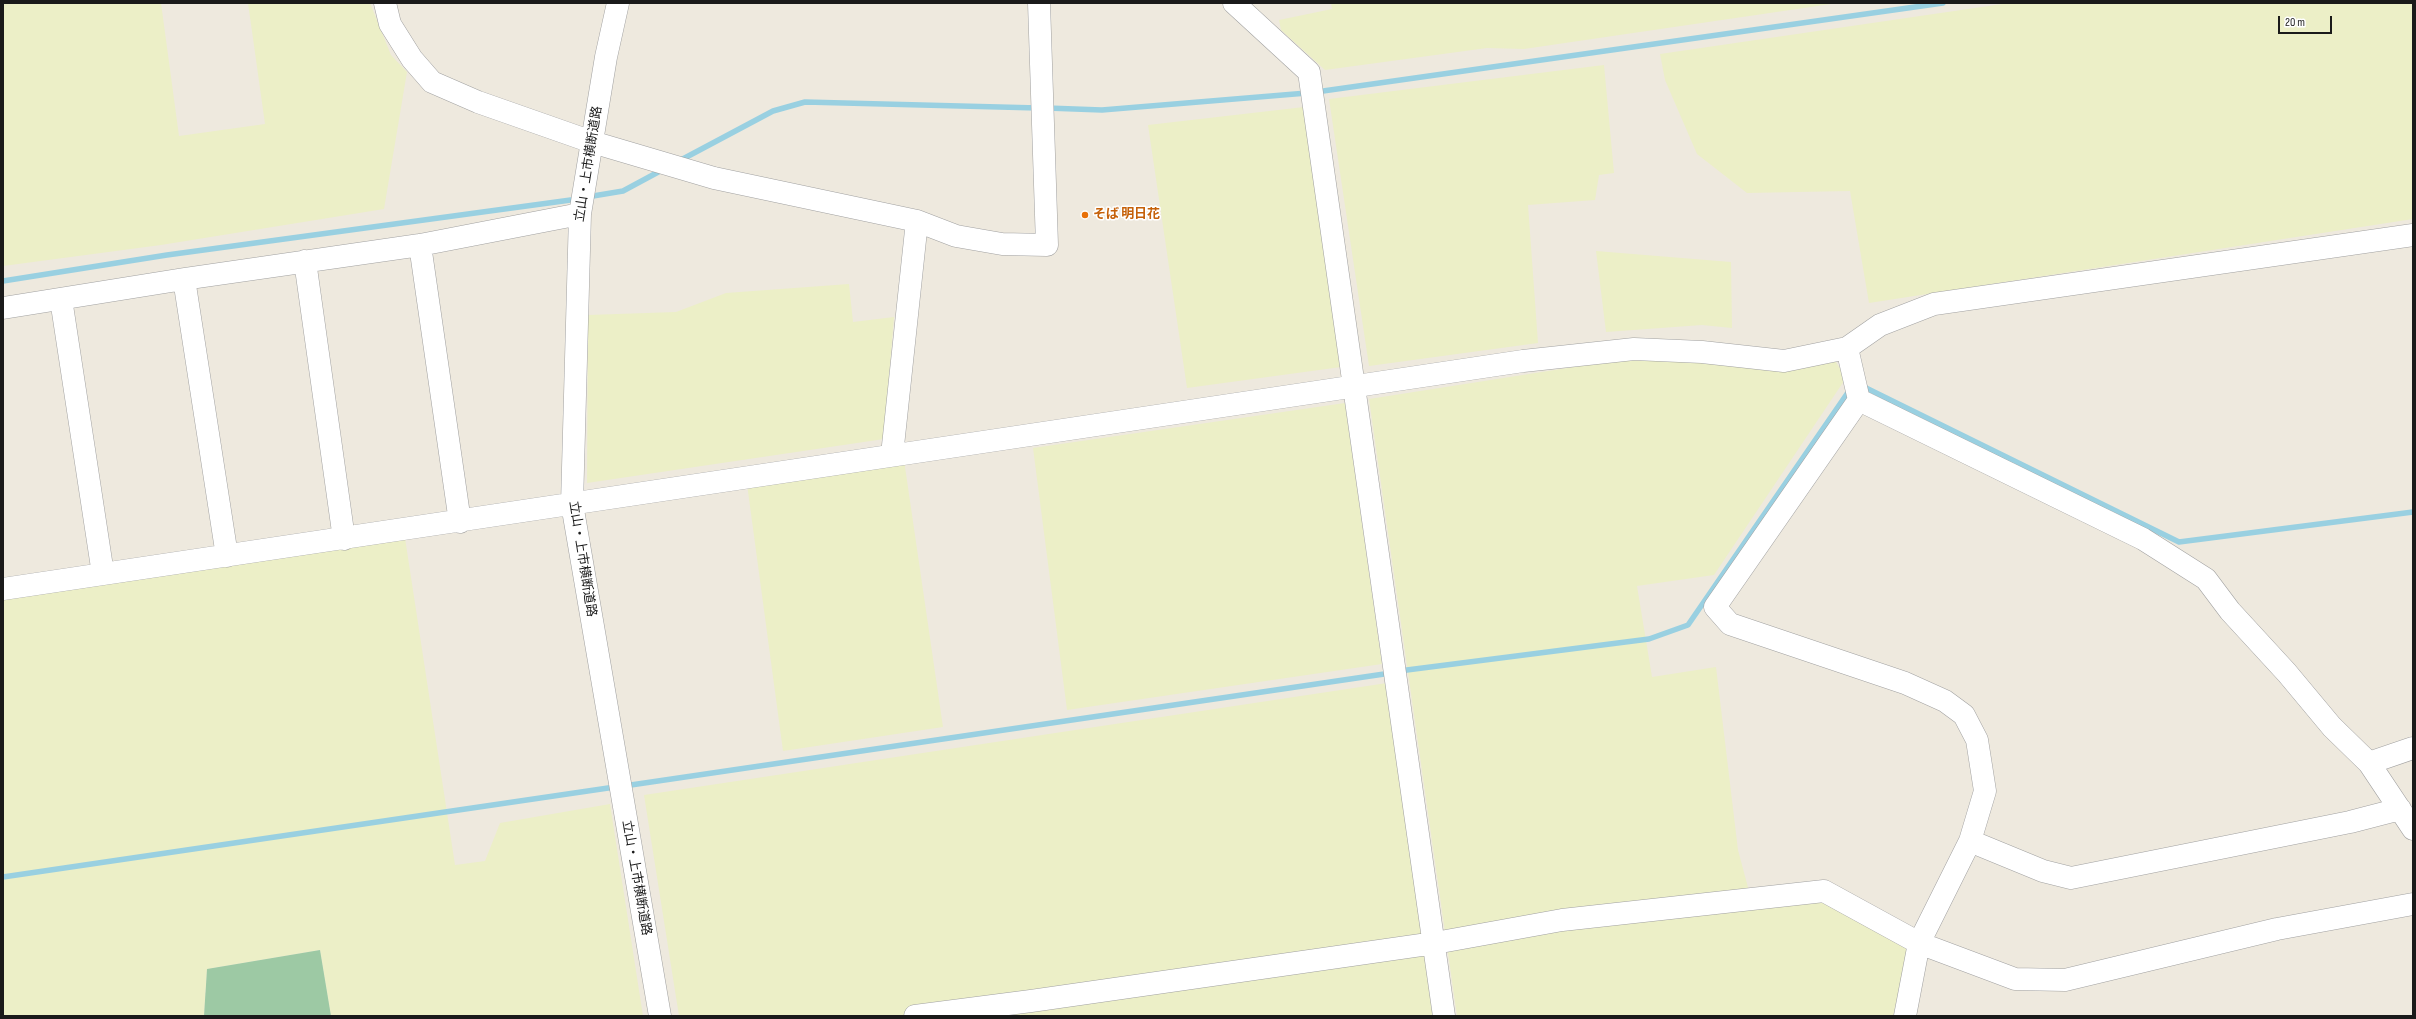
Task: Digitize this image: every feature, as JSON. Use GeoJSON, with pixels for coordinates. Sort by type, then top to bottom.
{"type":"FeatureCollection","features":[{"type":"Feature","properties":{"kind":"street"},"geometry":{"type":"LineString","coordinates":[[385,3],[390,24],[412,60],[432,82],[478,102],[592,142],[714,178],[917,221],[956,236],[1002,244],[1047,245],[1039,3]]}},
{"type":"Feature","properties":{"kind":"street","name":"立山・上市横断道路"},"geometry":{"type":"LineString","coordinates":[[618,3],[580,212],[572,504],[660,1016]]}},
{"type":"Feature","properties":{"kind":"street"},"geometry":{"type":"LineString","coordinates":[[1234,3],[1309,72],[1435,943],[1444,1016]]}},
{"type":"Feature","properties":{"kind":"street"},"geometry":{"type":"LineString","coordinates":[[3,308],[184,279],[420,245],[580,212]]}},
{"type":"Feature","properties":{"kind":"street"},"geometry":{"type":"LineString","coordinates":[[892,455],[917,221]]}},
{"type":"Feature","properties":{"kind":"street"},"geometry":{"type":"LineString","coordinates":[[3,589],[460,522],[892,455],[1523,361],[1634,349],[1702,352],[1784,361],[1847,348],[1880,325],[1934,304],[2413,235]]}},
{"type":"Feature","properties":{"kind":"street"},"geometry":{"type":"LineString","coordinates":[[420,245],[460,522]]}},
{"type":"Feature","properties":{"kind":"street"},"geometry":{"type":"LineString","coordinates":[[305,261],[344,539]]}},
{"type":"Feature","properties":{"kind":"street"},"geometry":{"type":"LineString","coordinates":[[184,279],[227,556]]}},
{"type":"Feature","properties":{"kind":"street"},"geometry":{"type":"LineString","coordinates":[[61,299],[104,574]]}},
{"type":"Feature","properties":{"kind":"street"},"geometry":{"type":"LineString","coordinates":[[1847,348],[1859,400],[1715,607],[1730,624],[1905,682],[1945,701],[1964,715],[1977,740],[1984,791],[1970,841],[1919,943],[1905,1016]]}},
{"type":"Feature","properties":{"kind":"street"},"geometry":{"type":"LineString","coordinates":[[1859,400],[2143,539],[2206,579],[2230,612],[2287,673],[2332,727],[2369,764],[2413,828]]}},
{"type":"Feature","properties":{"kind":"street"},"geometry":{"type":"LineString","coordinates":[[2369,764],[2413,748]]}},
{"type":"Feature","properties":{"kind":"street"},"geometry":{"type":"LineString","coordinates":[[1970,841],[2043,871],[2071,878],[2350,822],[2400,809]]}},
{"type":"Feature","properties":{"kind":"street"},"geometry":{"type":"LineString","coordinates":[[915,1016],[1032,1009],[1435,943],[1562,920],[1824,891],[1919,943],[2015,979],[2065,980],[2277,928],[2413,904]]}},
{"type":"Feature","properties":{"kind":"green space"},"geometry":{"type":"Polygon","coordinates":[[[3,3],[161,3],[179,136],[265,124],[248,3],[370,3],[391,55],[407,72],[384,209],[161,245],[3,266],[3,3]]]}},
{"type":"Feature","properties":{"kind":"green space"},"geometry":{"type":"Polygon","coordinates":[[[1331,3],[1838,3],[1524,49],[1487,48],[1325,70],[1281,30],[1279,20],[1332,9],[1331,3]]]}},
{"type":"Feature","properties":{"kind":"green space"},"geometry":{"type":"Polygon","coordinates":[[[2009,3],[2413,3],[2413,219],[1869,303],[1850,191],[1747,193],[1697,154],[1665,80],[1660,54],[2009,3]]]}},
{"type":"Feature","properties":{"kind":"green space"},"geometry":{"type":"Polygon","coordinates":[[[1604,65],[1614,173],[1599,175],[1595,200],[1528,205],[1538,343],[1369,366],[1329,99],[1604,65]]]}},
{"type":"Feature","properties":{"kind":"green space"},"geometry":{"type":"Polygon","coordinates":[[[1304,107],[1341,367],[1187,388],[1148,125],[1304,107]]]}},
{"type":"Feature","properties":{"kind":"green space"},"geometry":{"type":"Polygon","coordinates":[[[1596,251],[1731,262],[1732,328],[1702,325],[1606,332],[1596,251]]]}},
{"type":"Feature","properties":{"kind":"green space"},"geometry":{"type":"Polygon","coordinates":[[[849,284],[853,322],[894,317],[884,439],[587,483],[588,315],[676,312],[726,293],[849,284]]]}},
{"type":"Feature","properties":{"kind":"green space"},"geometry":{"type":"Polygon","coordinates":[[[1625,359],[1834,359],[1846,378],[1714,575],[1637,586],[1652,677],[1716,667],[1738,850],[1754,910],[1823,898],[1909,946],[1893,1016],[1457,1016],[1369,399],[1625,359]]]}},
{"type":"Feature","properties":{"kind":"green space"},"geometry":{"type":"Polygon","coordinates":[[[1345,403],[1382,664],[1067,710],[1033,448],[1345,403]]]}},
{"type":"Feature","properties":{"kind":"green space"},"geometry":{"type":"Polygon","coordinates":[[[904,460],[943,727],[783,751],[747,484],[904,460]]]}},
{"type":"Feature","properties":{"kind":"green space"},"geometry":{"type":"Polygon","coordinates":[[[405,538],[455,865],[485,861],[500,823],[610,804],[643,1016],[331,1016],[320,950],[207,969],[204,1016],[3,1016],[3,595],[405,538]]]}},
{"type":"Feature","properties":{"kind":"green space"},"geometry":{"type":"Polygon","coordinates":[[[1387,683],[1439,1016],[679,1016],[644,795],[1387,683]]]}},
{"type":"Feature","properties":{"kind":"green space"},"geometry":{"type":"Polygon","coordinates":[[[320,950],[331,1016],[204,1016],[207,969],[320,950]]]}},
{"type":"Feature","properties":{"kind":"waterway"},"geometry":{"type":"LineString","coordinates":[[1316,92],[1943,3]]}},
{"type":"Feature","properties":{"kind":"waterway"},"geometry":{"type":"LineString","coordinates":[[1047,108],[1102,110],[1307,93]]}},
{"type":"Feature","properties":{"kind":"waterway"},"geometry":{"type":"LineString","coordinates":[[679,161],[773,111],[805,102],[1038,108]]}},
{"type":"Feature","properties":{"kind":"waterway"},"geometry":{"type":"LineString","coordinates":[[587,197],[623,191],[662,170]]}},
{"type":"Feature","properties":{"kind":"waterway"},"geometry":{"type":"LineString","coordinates":[[3,281],[167,255],[578,199]]}},
{"type":"Feature","properties":{"kind":"waterway"},"geometry":{"type":"LineString","coordinates":[[1862,386],[2179,542],[2413,512]]}},
{"type":"Feature","properties":{"kind":"waterway"},"geometry":{"type":"LineString","coordinates":[[1399,671],[1649,639],[1688,625],[1851,388]]}},
{"type":"Feature","properties":{"kind":"waterway"},"geometry":{"type":"LineString","coordinates":[[624,786],[1391,673]]}},
{"type":"Feature","properties":{"kind":"waterway"},"geometry":{"type":"LineString","coordinates":[[3,877],[615,787]]}},
{"type":"Feature","properties":{"kind":"place","name":"そば 明日花"},"geometry":{"type":"Point","coordinates":[1085,215]}}]}
